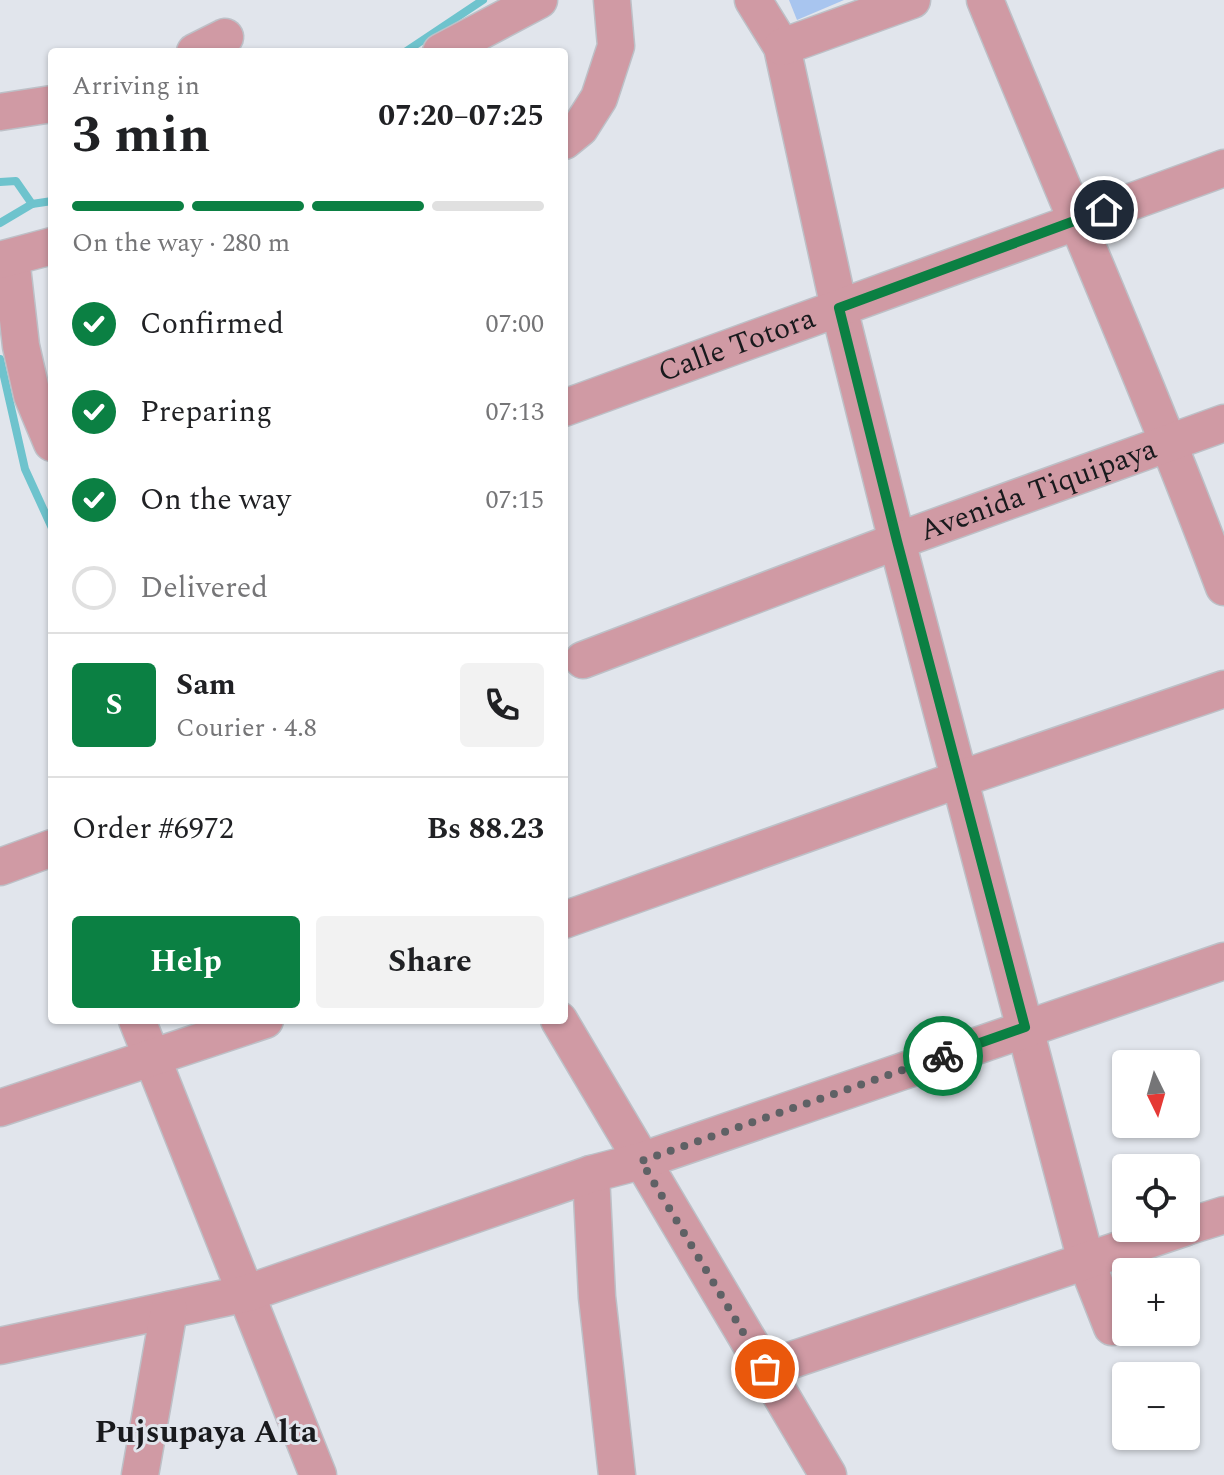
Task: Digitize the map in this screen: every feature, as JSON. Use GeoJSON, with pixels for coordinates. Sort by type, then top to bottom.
{"type":"FeatureCollection","features":[{"type":"Feature","properties":{"kind":"street"},"geometry":{"type":"LineString","coordinates":[[449,48],[539,0]]}},
{"type":"Feature","properties":{"kind":"street"},"geometry":{"type":"LineString","coordinates":[[568,138],[580,128],[599,98],[616,46],[612,0]]}},
{"type":"Feature","properties":{"kind":"street"},"geometry":{"type":"LineString","coordinates":[[753,0],[782,47],[839,308],[897,541],[1086,1261],[1112,1327]]}},
{"type":"Feature","properties":{"kind":"street"},"geometry":{"type":"LineString","coordinates":[[782,47],[912,0]]}},
{"type":"Feature","properties":{"kind":"street"},"geometry":{"type":"LineString","coordinates":[[985,0],[1170,442],[1224,587]]}},
{"type":"Feature","properties":{"kind":"street"},"geometry":{"type":"LineString","coordinates":[[0,112],[48,105]]}},
{"type":"Feature","properties":{"kind":"street","name":"Calle Totora"},"geometry":{"type":"LineString","coordinates":[[568,407],[1224,168]]}},
{"type":"Feature","properties":{"kind":"street"},"geometry":{"type":"LineString","coordinates":[[48,247],[5,259],[32,395],[48,433]]}},
{"type":"Feature","properties":{"kind":"street","name":"Avenida Tiquipaya"},"geometry":{"type":"LineString","coordinates":[[583,660],[897,541],[1224,423]]}},
{"type":"Feature","properties":{"kind":"street"},"geometry":{"type":"LineString","coordinates":[[568,919],[1224,689]]}},
{"type":"Feature","properties":{"kind":"street"},"geometry":{"type":"LineString","coordinates":[[0,867],[48,849]]}},
{"type":"Feature","properties":{"kind":"street"},"geometry":{"type":"LineString","coordinates":[[0,1346],[248,1293],[1224,961]]}},
{"type":"Feature","properties":{"kind":"street"},"geometry":{"type":"LineString","coordinates":[[138,1024],[318,1475]]}},
{"type":"Feature","properties":{"kind":"street"},"geometry":{"type":"LineString","coordinates":[[0,1108],[253,1024]]}},
{"type":"Feature","properties":{"kind":"street"},"geometry":{"type":"LineString","coordinates":[[561,1024],[828,1475]]}},
{"type":"Feature","properties":{"kind":"street"},"geometry":{"type":"LineString","coordinates":[[591,1174],[597,1297],[617,1475]]}},
{"type":"Feature","properties":{"kind":"street"},"geometry":{"type":"LineString","coordinates":[[1200,1223],[1224,1215]]}},
{"type":"Feature","properties":{"kind":"street"},"geometry":{"type":"LineString","coordinates":[[765,1369],[1143,1242]]}},
{"type":"Feature","properties":{"kind":"street"},"geometry":{"type":"LineString","coordinates":[[140,1475],[169,1310]]}},
{"type":"Feature","properties":{"kind":"shaded area"},"geometry":{"type":"Polygon","coordinates":[[[789,0],[844,0],[797,20],[789,0]]]}},
{"type":"Feature","properties":{"kind":"waterway"},"geometry":{"type":"LineString","coordinates":[[411,48],[483,0]]}},
{"type":"Feature","properties":{"kind":"waterway"},"geometry":{"type":"LineString","coordinates":[[0,182],[16,181],[32,204],[48,202]]}},
{"type":"Feature","properties":{"kind":"waterway"},"geometry":{"type":"LineString","coordinates":[[0,223],[32,204]]}},
{"type":"Feature","properties":{"kind":"waterway"},"geometry":{"type":"LineString","coordinates":[[0,359],[25,469],[48,519]]}},
{"type":"Feature","properties":{"kind":"way so far"},"geometry":{"type":"LineString","coordinates":[[765,1369],[641,1161],[943,1056]]}},
{"type":"Feature","properties":{"kind":"district","name":"Pujsupaya Alta"},"geometry":{"type":"Point","coordinates":[206,1432]}},
{"type":"Feature","properties":{"kind":"route"},"geometry":{"type":"LineString","coordinates":[[943,1056],[1025,1027],[839,308],[1104,210]]}}]}
